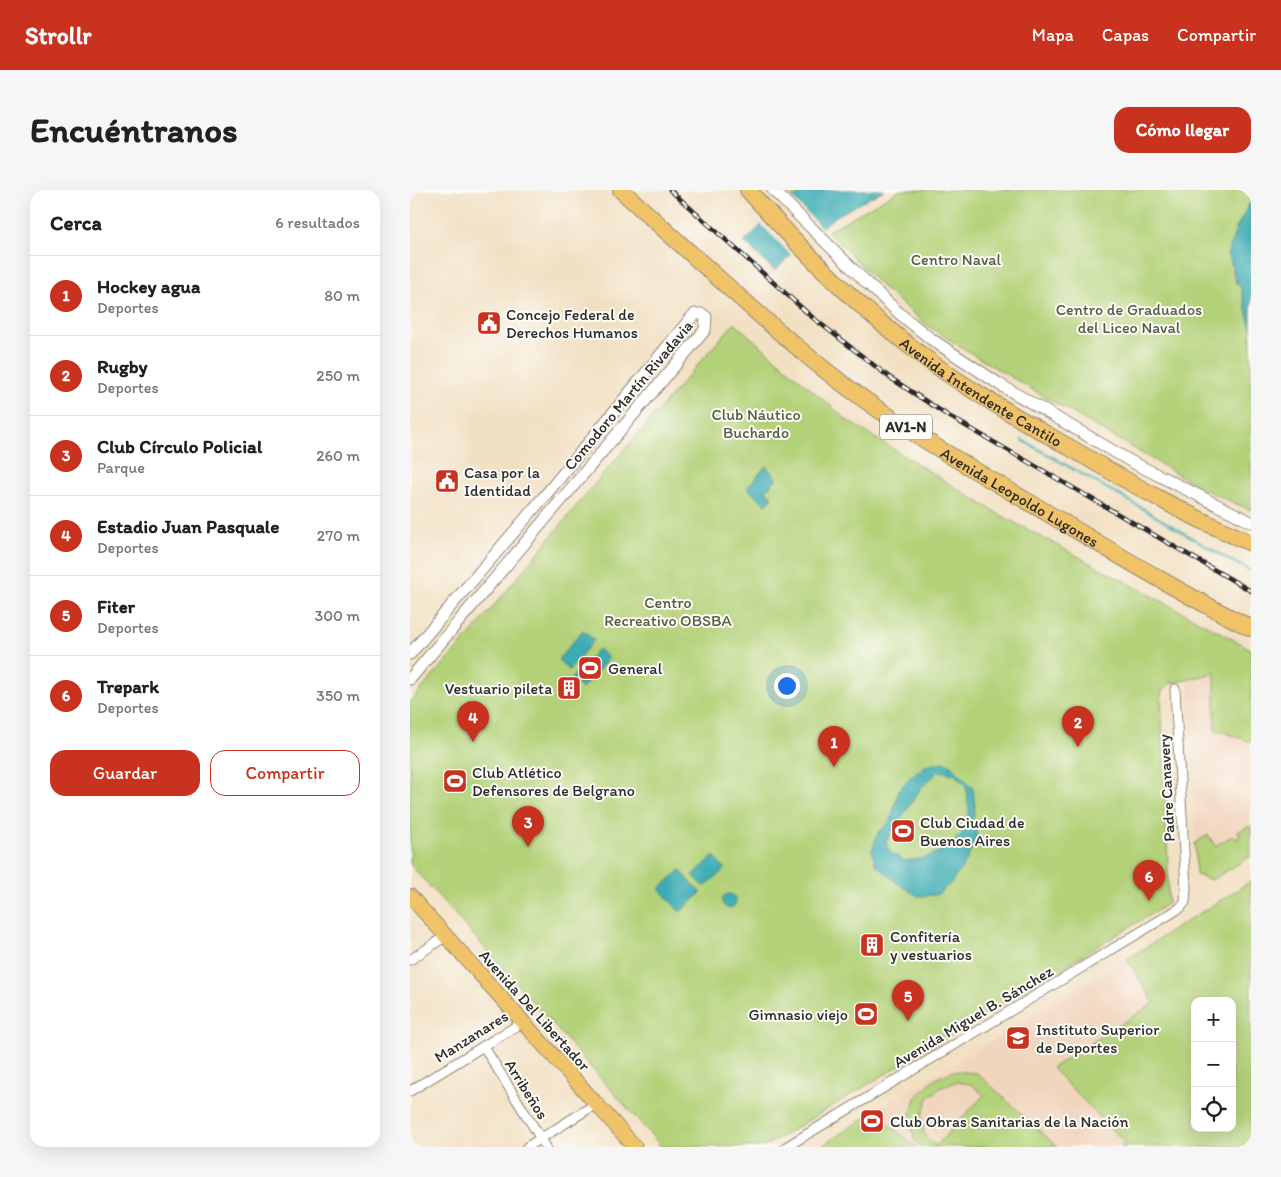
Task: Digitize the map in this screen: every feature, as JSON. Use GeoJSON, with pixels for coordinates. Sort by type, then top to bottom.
{"type":"FeatureCollection","features":[{"type":"Feature","properties":{"kind":"highway","name":"Avenida Leopoldo Lugones"},"geometry":{"type":"LineString","coordinates":[[621,190],[717,278],[816,362],[876,408],[970,468],[1106,548],[1251,628]]}},
{"type":"Feature","properties":{"kind":"highway","name":"Avenida Intendente Cantilo"},"geometry":{"type":"LineString","coordinates":[[748,190],[845,290],[919,354],[997,406],[1160,500],[1251,543]]}},
{"type":"Feature","properties":{"kind":"main road","name":"Avenida Del Libertador"},"geometry":{"type":"LineString","coordinates":[[410,896],[635,1147]]}},
{"type":"Feature","properties":{"kind":"street","name":"Avenida Intendente Cantilo"},"geometry":{"type":"LineString","coordinates":[[773,190],[900,314],[931,339],[966,363],[1132,462],[1251,522]]}},
{"type":"Feature","properties":{"kind":"street","name":"Comodoro Martín Rivadavia"},"geometry":{"type":"LineString","coordinates":[[410,654],[691,318],[695,314],[702,314],[706,317],[705,330],[410,679]]}},
{"type":"Feature","properties":{"kind":"street"},"geometry":{"type":"LineString","coordinates":[[562,474],[575,484]]}},
{"type":"Feature","properties":{"kind":"street","name":"Padre Canavery"},"geometry":{"type":"LineString","coordinates":[[1175,689],[1186,888],[1185,902],[1176,912]]}},
{"type":"Feature","properties":{"kind":"street","name":"Avenida Miguel B. Sánchez"},"geometry":{"type":"LineString","coordinates":[[786,1147],[1176,912]]}},
{"type":"Feature","properties":{"kind":"street"},"geometry":{"type":"LineString","coordinates":[[410,960],[446,936]]}},
{"type":"Feature","properties":{"kind":"street","name":"Manzanares"},"geometry":{"type":"LineString","coordinates":[[410,1091],[523,1022]]}},
{"type":"Feature","properties":{"kind":"street","name":"Arribeños"},"geometry":{"type":"LineString","coordinates":[[484,1047],[546,1147]]}},
{"type":"Feature","properties":{"kind":"street"},"geometry":{"type":"LineString","coordinates":[[527,1147],[596,1104]]}},
{"type":"Feature","properties":{"kind":"shaded area"},"geometry":{"type":"Polygon","coordinates":[[[1216,673],[1215,729],[1251,742],[1251,826],[1238,832],[1241,836],[1236,839],[1234,835],[1214,846],[1208,835],[1195,843],[1189,679],[1216,673]]]}},
{"type":"Feature","properties":{"kind":"shaded area"},"geometry":{"type":"Polygon","coordinates":[[[1127,959],[1154,1003],[1052,1068],[1125,1143],[1121,1147],[916,1147],[874,1112],[1127,959]]]}},
{"type":"Feature","properties":{"kind":"green space"},"geometry":{"type":"Polygon","coordinates":[[[784,190],[807,190],[793,198],[784,190]]]}},
{"type":"Feature","properties":{"kind":"green space","name":"Centro de Graduados del Liceo Naval"},"geometry":{"type":"Polygon","coordinates":[[[900,190],[1251,190],[1251,201],[1236,229],[1227,255],[1230,258],[1236,284],[1240,285],[1251,329],[1251,510],[1205,490],[982,360],[928,326],[881,286],[828,231],[900,190]]]}},
{"type":"Feature","properties":{"kind":"green space"},"geometry":{"type":"Polygon","coordinates":[[[734,323],[848,421],[995,512],[1251,649],[1251,742],[1215,729],[1215,673],[1169,684],[1161,693],[1168,904],[764,1147],[662,1147],[410,864],[410,702],[474,630],[599,479],[734,323]]]}},
{"type":"Feature","properties":{"kind":"green space"},"geometry":{"type":"Polygon","coordinates":[[[1251,826],[1251,856],[1212,880],[1196,875],[1195,843],[1208,835],[1215,846],[1234,835],[1236,839],[1240,837],[1238,832],[1251,826]]]}},
{"type":"Feature","properties":{"kind":"green space"},"geometry":{"type":"Polygon","coordinates":[[[1251,881],[1251,1147],[1121,1147],[1124,1142],[1052,1068],[1154,1003],[1127,959],[1251,881]]]}},
{"type":"Feature","properties":{"kind":"green space"},"geometry":{"type":"Polygon","coordinates":[[[953,1071],[977,1073],[1057,1147],[921,1147],[915,1141],[909,1118],[915,1098],[933,1080],[953,1071]],[[956,1082],[940,1088],[928,1098],[922,1115],[924,1134],[936,1146],[984,1095],[971,1084],[956,1082]]]}},
{"type":"Feature","properties":{"kind":"green space","name":"Club Obras Sanitarias de la Nación"},"geometry":{"type":"Polygon","coordinates":[[[874,1112],[916,1147],[820,1147],[874,1112]]]}},
{"type":"Feature","properties":{"kind":"water"},"geometry":{"type":"Polygon","coordinates":[[[807,190],[884,190],[835,217],[811,235],[775,271],[744,242],[781,206],[807,190]]]}},
{"type":"Feature","properties":{"kind":"water"},"geometry":{"type":"Polygon","coordinates":[[[1251,201],[1251,329],[1240,285],[1237,284],[1230,258],[1227,255],[1236,229],[1251,201]]]}},
{"type":"Feature","properties":{"kind":"water"},"geometry":{"type":"Polygon","coordinates":[[[766,466],[777,478],[766,491],[772,497],[766,505],[747,488],[766,466]]]}},
{"type":"Feature","properties":{"kind":"water"},"geometry":{"type":"Polygon","coordinates":[[[583,630],[594,640],[569,670],[558,660],[583,630]]]}},
{"type":"Feature","properties":{"kind":"water","name":"General"},"geometry":{"type":"Polygon","coordinates":[[[598,649],[609,658],[582,689],[571,679],[598,649]]]}},
{"type":"Feature","properties":{"kind":"water"},"geometry":{"type":"Polygon","coordinates":[[[942,762],[950,764],[973,788],[975,806],[973,820],[977,836],[966,862],[951,883],[937,895],[918,896],[901,886],[875,864],[872,850],[878,832],[891,819],[899,790],[910,777],[925,766],[942,762]],[[939,771],[921,788],[886,841],[890,852],[904,861],[925,858],[948,847],[966,829],[969,810],[966,786],[954,774],[939,771]]]}},
{"type":"Feature","properties":{"kind":"water"},"geometry":{"type":"Polygon","coordinates":[[[714,856],[725,869],[704,887],[693,875],[714,856]]]}},
{"type":"Feature","properties":{"kind":"water"},"geometry":{"type":"Polygon","coordinates":[[[680,870],[701,893],[680,912],[659,889],[680,870]]]}},
{"type":"Feature","properties":{"kind":"water"},"geometry":{"type":"Polygon","coordinates":[[[729,894],[734,896],[736,901],[734,906],[729,908],[724,906],[722,901],[724,896],[729,894]]]}},
{"type":"Feature","properties":{"kind":"pier"},"geometry":{"type":"Polygon","coordinates":[[[791,197],[823,229],[812,237],[793,257],[760,223],[779,205],[791,197]]]}},
{"type":"Feature","properties":{"kind":"waterway"},"geometry":{"type":"LineString","coordinates":[[1022,440],[1251,571]]}},
{"type":"Feature","properties":{"kind":"railway"},"geometry":{"type":"LineString","coordinates":[[670,190],[812,317],[889,377],[947,415],[1251,591]]}},
{"type":"Feature","properties":{"kind":"place","name":"Concejo Federal de Derechos Humanos"},"geometry":{"type":"Point","coordinates":[489,323]}},
{"type":"Feature","properties":{"kind":"place","name":"Casa por la Identidad"},"geometry":{"type":"Point","coordinates":[447,481]}},
{"type":"Feature","properties":{"kind":"place","name":"General"},"geometry":{"type":"Point","coordinates":[590,668]}},
{"type":"Feature","properties":{"kind":"place","name":"Vestuario pileta"},"geometry":{"type":"Point","coordinates":[569,688]}},
{"type":"Feature","properties":{"kind":"place","name":"Estadio Juan Pasquale"},"geometry":{"type":"Point","coordinates":[473,742]}},
{"type":"Feature","properties":{"kind":"place","name":"Rugby"},"geometry":{"type":"Point","coordinates":[1078,747]}},
{"type":"Feature","properties":{"kind":"place","name":"Hockey agua"},"geometry":{"type":"Point","coordinates":[834,767]}},
{"type":"Feature","properties":{"kind":"place","name":"Club Atlético Defensores de Belgrano"},"geometry":{"type":"Point","coordinates":[455,781]}},
{"type":"Feature","properties":{"kind":"place","name":"Club Ciudad de Buenos Aires"},"geometry":{"type":"Point","coordinates":[903,831]}},
{"type":"Feature","properties":{"kind":"place","name":"Club Círculo Policial"},"geometry":{"type":"Point","coordinates":[528,847]}},
{"type":"Feature","properties":{"kind":"place","name":"Trepark"},"geometry":{"type":"Point","coordinates":[1149,901]}},
{"type":"Feature","properties":{"kind":"place","name":"Confitería y vestuarios"},"geometry":{"type":"Point","coordinates":[872,945]}},
{"type":"Feature","properties":{"kind":"place","name":"Gimnasio viejo"},"geometry":{"type":"Point","coordinates":[866,1014]}},
{"type":"Feature","properties":{"kind":"place","name":"Fiter"},"geometry":{"type":"Point","coordinates":[908,1021]}},
{"type":"Feature","properties":{"kind":"place","name":"Instituto Superior de Deportes"},"geometry":{"type":"Point","coordinates":[1018,1038]}},
{"type":"Feature","properties":{"kind":"place","name":"Club Obras Sanitarias de la Nación"},"geometry":{"type":"Point","coordinates":[872,1121]}},
{"type":"Feature","properties":{"kind":"park label","name":"Centro Naval"},"geometry":{"type":"Point","coordinates":[956,259]}},
{"type":"Feature","properties":{"kind":"park label","name":"Club Náutico Buchardo"},"geometry":{"type":"Point","coordinates":[756,423]}},
{"type":"Feature","properties":{"kind":"park label","name":"Centro Recreativo OBSBA"},"geometry":{"type":"Point","coordinates":[668,611]}}]}
